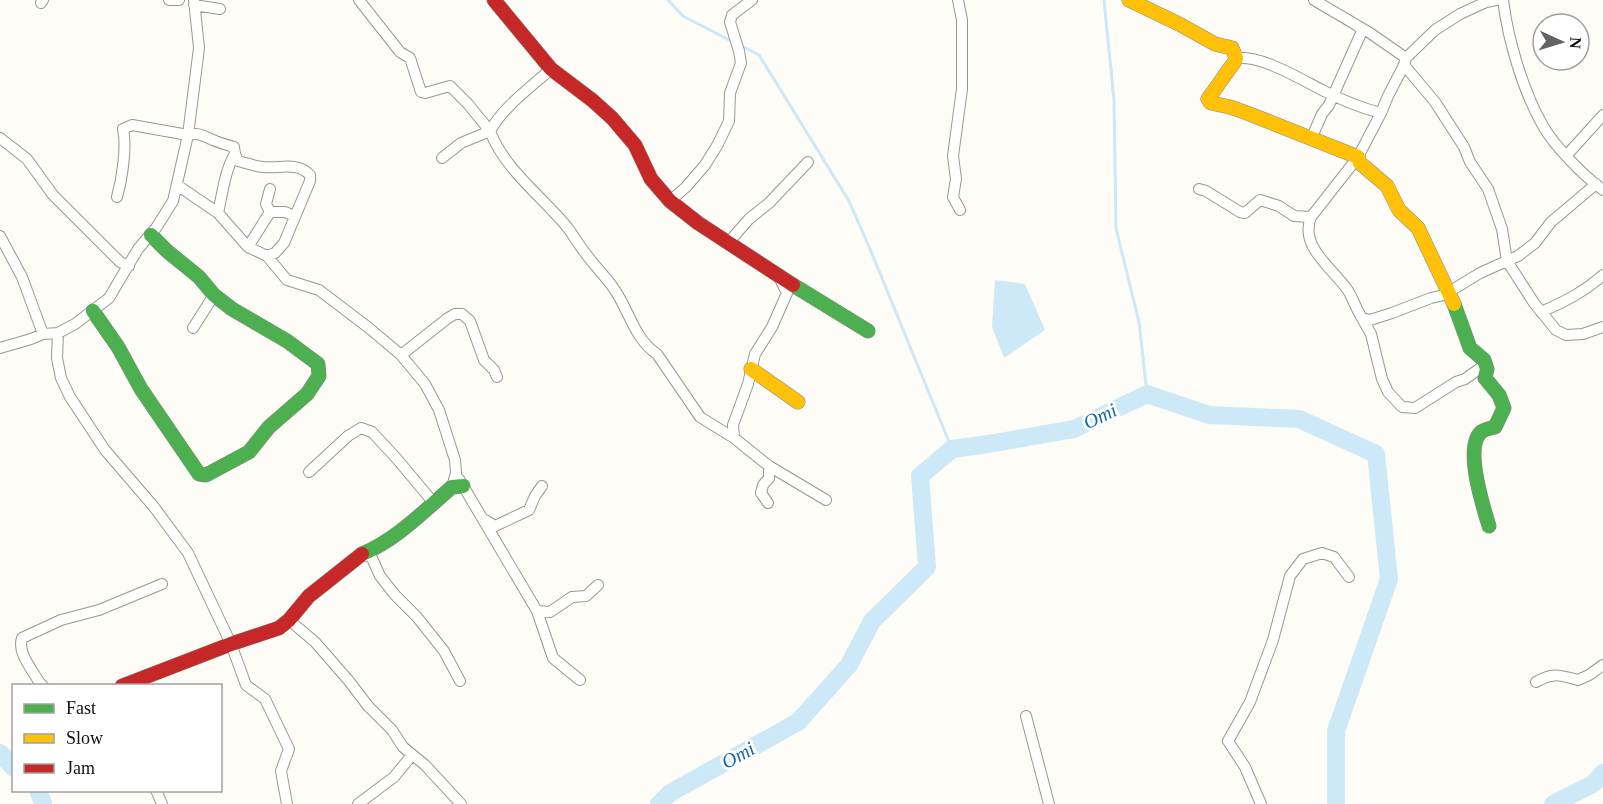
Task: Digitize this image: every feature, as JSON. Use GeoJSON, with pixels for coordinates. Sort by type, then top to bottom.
{"type":"FeatureCollection","features":[{"type":"Feature","properties":{"kind":"street"},"geometry":{"type":"LineString","coordinates":[[169,0],[178,0]]}},
{"type":"Feature","properties":{"kind":"street"},"geometry":{"type":"LineString","coordinates":[[359,0],[400,52],[410,58],[421,92],[450,86],[468,104],[490,131],[514,170],[564,222],[614,288],[624,302],[627,316],[642,339],[648,348],[657,354],[700,417],[734,438],[769,466],[826,500]]}},
{"type":"Feature","properties":{"kind":"street"},"geometry":{"type":"LineString","coordinates":[[494,0],[551,69],[612,118],[635,145],[651,178],[670,201],[698,224],[868,331]]}},
{"type":"Feature","properties":{"kind":"street"},"geometry":{"type":"LineString","coordinates":[[670,201],[705,165],[729,121],[730,93],[741,63],[730,22],[732,15],[752,0]]}},
{"type":"Feature","properties":{"kind":"street"},"geometry":{"type":"LineString","coordinates":[[958,0],[962,20],[962,89],[953,156],[956,179],[953,197],[960,210]]}},
{"type":"Feature","properties":{"kind":"street"},"geometry":{"type":"LineString","coordinates":[[1129,0],[1179,24],[1215,45],[1232,48],[1236,58]]}},
{"type":"Feature","properties":{"kind":"street"},"geometry":{"type":"LineString","coordinates":[[1314,0],[1358,26],[1405,61],[1435,102],[1488,189],[1502,229],[1507,261],[1534,303],[1556,330],[1566,335],[1583,334],[1603,327]]}},
{"type":"Feature","properties":{"kind":"street"},"geometry":{"type":"LineString","coordinates":[[1486,364],[1415,408],[1402,407],[1385,386],[1371,334],[1346,289],[1318,256],[1308,226],[1311,217],[1358,157],[1405,61],[1436,30],[1460,14],[1489,0]]}},
{"type":"Feature","properties":{"kind":"street"},"geometry":{"type":"LineString","coordinates":[[1362,318],[1370,320],[1443,295],[1480,273],[1518,256],[1535,243],[1551,222],[1599,187],[1566,156],[1544,127],[1525,86],[1506,23],[1503,0]]}},
{"type":"Feature","properties":{"kind":"street"},"geometry":{"type":"LineString","coordinates":[[0,348],[43,334],[58,333],[93,311],[109,298],[138,249],[151,235],[173,201],[188,135],[199,48],[194,2],[220,9]]}},
{"type":"Feature","properties":{"kind":"street"},"geometry":{"type":"LineString","coordinates":[[1311,139],[1362,31],[1358,26]]}},
{"type":"Feature","properties":{"kind":"street"},"geometry":{"type":"LineString","coordinates":[[1236,58],[1247,57],[1292,74],[1361,108],[1381,113]]}},
{"type":"Feature","properties":{"kind":"street"},"geometry":{"type":"LineString","coordinates":[[1236,58],[1208,99],[1211,103],[1247,113],[1358,157]]}},
{"type":"Feature","properties":{"kind":"street"},"geometry":{"type":"LineString","coordinates":[[442,158],[461,143],[490,131],[503,113],[551,69]]}},
{"type":"Feature","properties":{"kind":"street"},"geometry":{"type":"LineString","coordinates":[[1566,156],[1603,115]]}},
{"type":"Feature","properties":{"kind":"street"},"geometry":{"type":"LineString","coordinates":[[117,197],[126,142],[123,129],[132,125],[188,135],[195,133],[203,135],[234,147],[238,161],[273,167],[294,166],[307,171],[310,181],[284,243],[274,254],[267,256]]}},
{"type":"Feature","properties":{"kind":"street"},"geometry":{"type":"LineString","coordinates":[[0,138],[27,159],[53,195],[120,262],[129,266]]}},
{"type":"Feature","properties":{"kind":"street"},"geometry":{"type":"LineString","coordinates":[[218,213],[235,154]]}},
{"type":"Feature","properties":{"kind":"street"},"geometry":{"type":"LineString","coordinates":[[1358,157],[1360,163],[1387,186],[1399,210],[1418,228],[1449,291],[1470,348],[1484,360],[1487,369],[1485,378],[1499,395],[1504,408],[1495,427],[1482,431],[1476,440],[1474,460],[1478,492],[1489,526]]}},
{"type":"Feature","properties":{"kind":"street"},"geometry":{"type":"LineString","coordinates":[[728,243],[749,219],[769,203],[808,162]]}},
{"type":"Feature","properties":{"kind":"street"},"geometry":{"type":"LineString","coordinates":[[177,185],[218,213],[248,247],[267,256],[287,280],[319,290],[369,328],[401,355],[425,384],[439,410],[455,460],[458,487],[483,518],[537,611],[553,658],[580,680]]}},
{"type":"Feature","properties":{"kind":"street"},"geometry":{"type":"LineString","coordinates":[[270,189],[267,204],[270,212]]}},
{"type":"Feature","properties":{"kind":"street"},"geometry":{"type":"LineString","coordinates":[[1199,189],[1240,212],[1245,213],[1260,200],[1279,206],[1294,216],[1311,217]]}},
{"type":"Feature","properties":{"kind":"street"},"geometry":{"type":"LineString","coordinates":[[270,212],[285,212],[294,216]]}},
{"type":"Feature","properties":{"kind":"street"},"geometry":{"type":"LineString","coordinates":[[248,247],[270,212]]}},
{"type":"Feature","properties":{"kind":"street"},"geometry":{"type":"LineString","coordinates":[[93,311],[199,474],[206,475],[249,452],[269,427],[307,394],[319,376],[318,364],[287,341],[232,309],[151,235]]}},
{"type":"Feature","properties":{"kind":"street"},"geometry":{"type":"LineString","coordinates":[[0,236],[22,277],[43,334]]}},
{"type":"Feature","properties":{"kind":"street"},"geometry":{"type":"LineString","coordinates":[[1541,312],[1573,297],[1603,275]]}},
{"type":"Feature","properties":{"kind":"street"},"geometry":{"type":"LineString","coordinates":[[734,438],[733,425],[755,354],[787,293],[779,276]]}},
{"type":"Feature","properties":{"kind":"street"},"geometry":{"type":"LineString","coordinates":[[194,328],[214,294]]}},
{"type":"Feature","properties":{"kind":"street"},"geometry":{"type":"LineString","coordinates":[[401,355],[448,318],[455,314],[462,314],[470,321],[484,360],[497,376]]}},
{"type":"Feature","properties":{"kind":"street"},"geometry":{"type":"LineString","coordinates":[[58,333],[57,358],[61,378],[70,397],[105,450],[154,507],[188,553],[231,644],[246,685],[265,699],[289,749],[281,771],[287,804]]}},
{"type":"Feature","properties":{"kind":"street"},"geometry":{"type":"LineString","coordinates":[[751,369],[798,402]]}},
{"type":"Feature","properties":{"kind":"street"},"geometry":{"type":"LineString","coordinates":[[309,472],[348,436],[361,428],[372,432],[433,502]]}},
{"type":"Feature","properties":{"kind":"street"},"geometry":{"type":"LineString","coordinates":[[768,503],[761,493],[763,485],[770,478],[769,466]]}},
{"type":"Feature","properties":{"kind":"street"},"geometry":{"type":"LineString","coordinates":[[483,518],[495,526],[529,510],[535,495],[542,486]]}},
{"type":"Feature","properties":{"kind":"street"},"geometry":{"type":"LineString","coordinates":[[127,684],[279,628],[289,620],[309,596],[359,555],[392,538],[433,502],[458,487]]}},
{"type":"Feature","properties":{"kind":"street"},"geometry":{"type":"LineString","coordinates":[[1261,804],[1245,767],[1228,741],[1250,702],[1273,640],[1290,576],[1303,559],[1322,553],[1334,557],[1349,576]]}},
{"type":"Feature","properties":{"kind":"street"},"geometry":{"type":"LineString","coordinates":[[359,555],[370,556],[380,576],[444,651],[460,681]]}},
{"type":"Feature","properties":{"kind":"street"},"geometry":{"type":"LineString","coordinates":[[41,684],[21,650],[22,638],[61,621],[99,610],[162,584]]}},
{"type":"Feature","properties":{"kind":"street"},"geometry":{"type":"LineString","coordinates":[[537,611],[550,612],[572,597],[586,596],[598,585]]}},
{"type":"Feature","properties":{"kind":"street"},"geometry":{"type":"LineString","coordinates":[[289,620],[315,642],[368,706],[392,730],[403,747],[425,765],[461,804]]}},
{"type":"Feature","properties":{"kind":"street"},"geometry":{"type":"LineString","coordinates":[[1536,682],[1548,675],[1561,675],[1578,680],[1603,665]]}},
{"type":"Feature","properties":{"kind":"street"},"geometry":{"type":"LineString","coordinates":[[1026,716],[1049,804]]}},
{"type":"Feature","properties":{"kind":"street"},"geometry":{"type":"LineString","coordinates":[[358,804],[394,777],[412,754]]}},
{"type":"Feature","properties":{"kind":"water"},"geometry":{"type":"Polygon","coordinates":[[[995,280],[1025,284],[1045,330],[1004,358],[992,327],[995,280]]]}},
{"type":"Feature","properties":{"kind":"waterway"},"geometry":{"type":"LineString","coordinates":[[668,0],[683,16],[731,41]]}},
{"type":"Feature","properties":{"kind":"waterway"},"geometry":{"type":"LineString","coordinates":[[1104,0],[1114,100],[1116,228],[1139,322],[1147,394]]}},
{"type":"Feature","properties":{"kind":"waterway"},"geometry":{"type":"LineString","coordinates":[[740,45],[759,55],[849,201],[952,449]]}},
{"type":"Feature","properties":{"kind":"waterway","name":"Omi"},"geometry":{"type":"LineString","coordinates":[[659,804],[670,793],[798,722],[849,665],[872,621],[927,567],[920,476],[952,449],[1074,429],[1147,394],[1209,415],[1299,419],[1376,454],[1389,579],[1336,731],[1336,804]]}},
{"type":"Feature","properties":{"kind":"waterway","name":"Omi"},"geometry":{"type":"LineString","coordinates":[[0,753],[12,766]]}},
{"type":"Feature","properties":{"kind":"waterway","name":"Omi"},"geometry":{"type":"LineString","coordinates":[[1553,804],[1593,784],[1603,773]]}},
{"type":"Feature","properties":{"kind":"waterway","name":"Omi"},"geometry":{"type":"LineString","coordinates":[[39,792],[43,804]]}},
{"type":"Feature","properties":{"kind":"traffic: fast"},"geometry":{"type":"LineString","coordinates":[[93,311],[118,347],[141,389],[199,474],[206,475],[249,452],[269,427],[307,394],[319,376],[318,364],[287,341],[232,309],[214,295],[199,277],[151,235]]}},
{"type":"Feature","properties":{"kind":"traffic: fast"},"geometry":{"type":"LineString","coordinates":[[793,285],[868,331]]}},
{"type":"Feature","properties":{"kind":"traffic: fast"},"geometry":{"type":"LineString","coordinates":[[1454,304],[1470,348],[1484,360],[1487,369],[1485,378],[1499,395],[1504,408],[1495,427],[1481,432],[1476,440],[1474,451],[1476,478],[1489,526]]}},
{"type":"Feature","properties":{"kind":"traffic: fast"},"geometry":{"type":"LineString","coordinates":[[362,554],[398,533],[452,487],[463,486]]}},
{"type":"Feature","properties":{"kind":"traffic: slow"},"geometry":{"type":"LineString","coordinates":[[1129,0],[1215,44],[1232,48],[1235,61],[1208,99],[1211,103],[1247,113],[1358,157],[1360,163],[1387,186],[1399,210],[1418,228],[1454,304]]}},
{"type":"Feature","properties":{"kind":"traffic: slow"},"geometry":{"type":"LineString","coordinates":[[751,369],[798,402]]}},
{"type":"Feature","properties":{"kind":"traffic: jam"},"geometry":{"type":"LineString","coordinates":[[494,0],[551,69],[612,118],[635,145],[651,179],[670,201],[698,223],[793,285]]}},
{"type":"Feature","properties":{"kind":"traffic: jam"},"geometry":{"type":"LineString","coordinates":[[127,684],[279,628],[289,620],[309,596],[362,554]]}}]}
